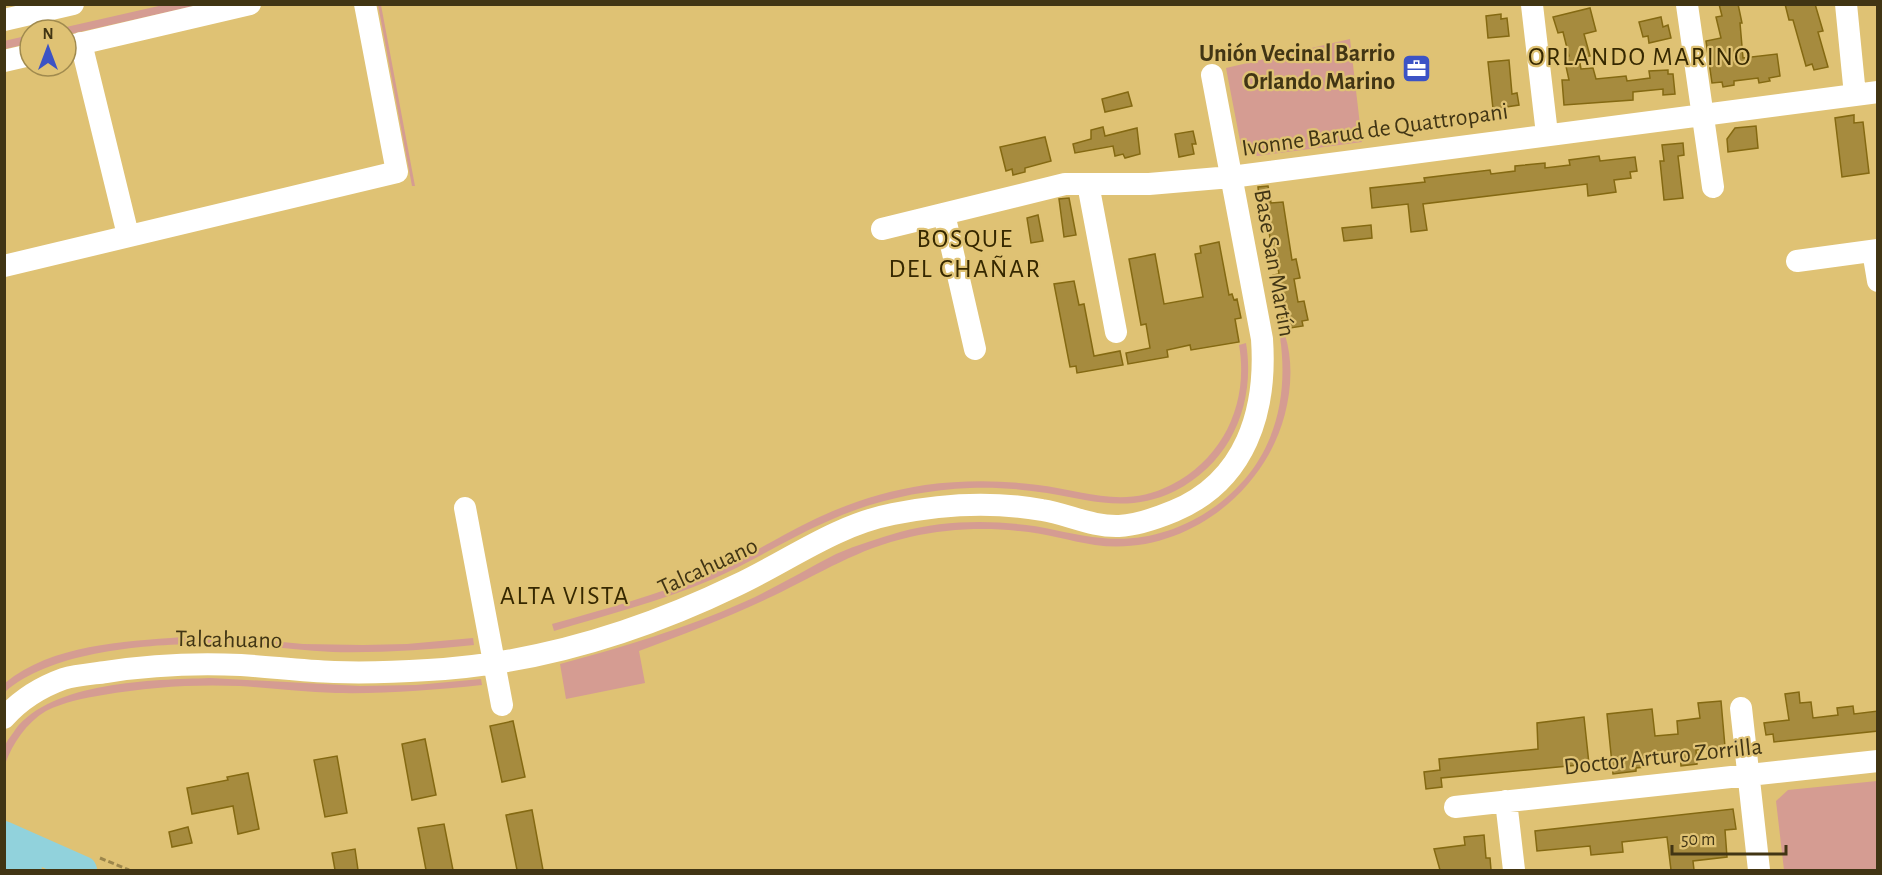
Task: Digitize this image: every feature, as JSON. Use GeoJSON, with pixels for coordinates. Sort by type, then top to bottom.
{"type":"FeatureCollection","features":[{"type":"Feature","properties":{"kind":"main road"},"geometry":{"type":"LineString","coordinates":[[4,835],[84,870]]}},
{"type":"Feature","properties":{"kind":"main road"},"geometry":{"type":"LineString","coordinates":[[4,860],[28,870]]}},
{"type":"Feature","properties":{"kind":"street"},"geometry":{"type":"LineString","coordinates":[[4,20],[73,4]]}},
{"type":"Feature","properties":{"kind":"street"},"geometry":{"type":"LineString","coordinates":[[78,44],[250,4]]}},
{"type":"Feature","properties":{"kind":"street"},"geometry":{"type":"LineString","coordinates":[[4,266],[397,172],[365,4]]}},
{"type":"Feature","properties":{"kind":"street"},"geometry":{"type":"LineString","coordinates":[[1846,4],[1866,93]]}},
{"type":"Feature","properties":{"kind":"street"},"geometry":{"type":"LineString","coordinates":[[1532,5],[1547,134]]}},
{"type":"Feature","properties":{"kind":"street"},"geometry":{"type":"LineString","coordinates":[[1687,5],[1713,187]]}},
{"type":"Feature","properties":{"kind":"street"},"geometry":{"type":"LineString","coordinates":[[78,59],[129,235]]}},
{"type":"Feature","properties":{"kind":"street","name":"Base San Martín"},"geometry":{"type":"LineString","coordinates":[[1212,75],[1262,339],[1264,366],[1253,429],[1239,457]]}},
{"type":"Feature","properties":{"kind":"street","name":"Ivonne Barud de Quattropani"},"geometry":{"type":"LineString","coordinates":[[882,229],[1065,184],[1149,184],[1231,177],[1866,93]]}},
{"type":"Feature","properties":{"kind":"street"},"geometry":{"type":"LineString","coordinates":[[1088,183],[1116,332]]}},
{"type":"Feature","properties":{"kind":"street"},"geometry":{"type":"LineString","coordinates":[[944,214],[975,349]]}},
{"type":"Feature","properties":{"kind":"street"},"geometry":{"type":"LineString","coordinates":[[1797,261],[1875,251],[1878,280]]}},
{"type":"Feature","properties":{"kind":"street","name":"Talcahuano"},"geometry":{"type":"LineString","coordinates":[[4,718],[26,698],[64,679],[142,667],[220,664],[334,672],[427,670],[494,663],[588,642],[678,613],[857,524],[890,514],[958,504],[993,505],[1048,511],[1096,524],[1120,526],[1140,522],[1181,508],[1201,496],[1223,478],[1239,457]]}},
{"type":"Feature","properties":{"kind":"street"},"geometry":{"type":"LineString","coordinates":[[465,508],[502,705]]}},
{"type":"Feature","properties":{"kind":"street"},"geometry":{"type":"LineString","coordinates":[[1741,708],[1759,870]]}},
{"type":"Feature","properties":{"kind":"street","name":"Doctor Arturo Zorrilla"},"geometry":{"type":"LineString","coordinates":[[1455,807],[1878,761]]}},
{"type":"Feature","properties":{"kind":"street"},"geometry":{"type":"LineString","coordinates":[[1506,801],[1514,870]]}},
{"type":"Feature","properties":{"kind":"shaded area"},"geometry":{"type":"Polygon","coordinates":[[[163,5],[198,5],[78,32],[78,24],[163,5]]]}},
{"type":"Feature","properties":{"kind":"shaded area"},"geometry":{"type":"Polygon","coordinates":[[[378,5],[381,5],[415,186],[412,186],[378,5]]]}},
{"type":"Feature","properties":{"kind":"shaded area"},"geometry":{"type":"Polygon","coordinates":[[[18,38],[18,46],[5,49],[4,41],[18,38]]]}},
{"type":"Feature","properties":{"kind":"shaded area"},"geometry":{"type":"Polygon","coordinates":[[[1350,39],[1362,142],[1257,156],[1241,146],[1226,68],[1350,39]]]}},
{"type":"Feature","properties":{"kind":"shaded area"},"geometry":{"type":"Polygon","coordinates":[[[1285,335],[1290,365],[1289,396],[1276,441],[1255,476],[1217,512],[1196,526],[1172,537],[1147,544],[1121,546],[1095,545],[1029,532],[992,529],[937,532],[891,542],[840,562],[740,611],[639,651],[645,683],[566,699],[560,664],[699,621],[756,597],[836,554],[900,532],[963,522],[995,522],[1036,526],[1092,537],[1123,539],[1144,537],[1183,525],[1202,515],[1235,490],[1260,459],[1279,408],[1282,373],[1280,337],[1285,335]]]}},
{"type":"Feature","properties":{"kind":"shaded area"},"geometry":{"type":"Polygon","coordinates":[[[1246,343],[1247,388],[1243,409],[1235,429],[1225,448],[1211,464],[1195,479],[1175,491],[1142,502],[1127,503],[1096,502],[1038,492],[989,488],[952,489],[896,498],[861,508],[826,522],[693,587],[554,631],[552,624],[689,582],[734,562],[823,515],[895,491],[939,483],[996,481],[1121,497],[1154,492],[1171,485],[1190,474],[1205,460],[1229,426],[1240,387],[1239,345],[1246,343]]]}},
{"type":"Feature","properties":{"kind":"shaded area"},"geometry":{"type":"Polygon","coordinates":[[[182,637],[363,645],[473,638],[474,645],[404,651],[351,652],[215,644],[151,646],[85,656],[54,665],[27,677],[5,692],[5,683],[24,670],[66,653],[112,643],[182,637]]]}},
{"type":"Feature","properties":{"kind":"shaded area"},"geometry":{"type":"Polygon","coordinates":[[[210,678],[360,686],[416,685],[481,679],[482,685],[409,691],[336,693],[223,685],[154,688],[96,696],[60,705],[32,721],[21,734],[5,764],[4,748],[15,730],[32,714],[53,701],[105,686],[133,682],[210,678]]]}},
{"type":"Feature","properties":{"kind":"shaded area"},"geometry":{"type":"Polygon","coordinates":[[[1877,781],[1877,870],[1784,870],[1776,801],[1788,790],[1877,781]]]}},
{"type":"Feature","properties":{"kind":"building"},"geometry":{"type":"Polygon","coordinates":[[[1719,4],[1738,4],[1742,23],[1740,23],[1743,58],[1777,54],[1780,76],[1759,83],[1758,78],[1734,81],[1734,85],[1723,87],[1722,82],[1712,83],[1706,41],[1721,38],[1716,17],[1722,16],[1719,4]]]}},
{"type":"Feature","properties":{"kind":"building"},"geometry":{"type":"Polygon","coordinates":[[[1785,4],[1815,4],[1823,31],[1818,32],[1828,67],[1814,70],[1812,64],[1806,66],[1793,20],[1789,20],[1785,4]]]}},
{"type":"Feature","properties":{"kind":"building"},"geometry":{"type":"Polygon","coordinates":[[[1590,8],[1596,31],[1584,34],[1590,56],[1579,58],[1581,69],[1593,68],[1596,79],[1626,76],[1627,81],[1650,78],[1649,71],[1668,70],[1668,74],[1673,74],[1675,94],[1663,95],[1663,89],[1633,92],[1633,100],[1564,105],[1562,80],[1569,80],[1564,57],[1569,56],[1563,32],[1558,33],[1553,17],[1590,8]]]}},
{"type":"Feature","properties":{"kind":"building"},"geometry":{"type":"Polygon","coordinates":[[[1501,14],[1501,19],[1507,18],[1509,36],[1488,38],[1486,16],[1501,14]]]}},
{"type":"Feature","properties":{"kind":"building"},"geometry":{"type":"Polygon","coordinates":[[[1661,17],[1663,27],[1668,25],[1671,38],[1649,43],[1648,36],[1643,37],[1639,22],[1661,17]]]}},
{"type":"Feature","properties":{"kind":"building"},"geometry":{"type":"Polygon","coordinates":[[[1509,60],[1512,94],[1517,93],[1519,105],[1493,109],[1488,62],[1509,60]]]}},
{"type":"Feature","properties":{"kind":"building"},"geometry":{"type":"Polygon","coordinates":[[[1128,92],[1132,106],[1105,112],[1102,99],[1128,92]]]}},
{"type":"Feature","properties":{"kind":"building"},"geometry":{"type":"Polygon","coordinates":[[[1854,115],[1854,123],[1863,122],[1869,173],[1842,177],[1835,118],[1854,115]]]}},
{"type":"Feature","properties":{"kind":"building"},"geometry":{"type":"Polygon","coordinates":[[[1756,126],[1758,148],[1728,152],[1727,139],[1735,128],[1756,126]]]}},
{"type":"Feature","properties":{"kind":"building"},"geometry":{"type":"Polygon","coordinates":[[[1103,127],[1105,136],[1137,128],[1140,154],[1125,158],[1123,154],[1115,156],[1113,146],[1075,153],[1073,144],[1091,139],[1091,130],[1103,127]]]}},
{"type":"Feature","properties":{"kind":"building"},"geometry":{"type":"Polygon","coordinates":[[[1193,131],[1196,144],[1192,144],[1194,154],[1179,157],[1175,134],[1193,131]]]}},
{"type":"Feature","properties":{"kind":"building"},"geometry":{"type":"Polygon","coordinates":[[[1045,137],[1051,161],[1025,168],[1025,172],[1013,175],[1012,169],[1006,171],[1000,147],[1045,137]]]}},
{"type":"Feature","properties":{"kind":"building"},"geometry":{"type":"Polygon","coordinates":[[[1683,143],[1684,155],[1678,156],[1683,198],[1664,200],[1660,161],[1664,161],[1662,145],[1683,143]]]}},
{"type":"Feature","properties":{"kind":"building"},"geometry":{"type":"Polygon","coordinates":[[[1599,156],[1600,161],[1635,157],[1637,171],[1630,172],[1631,178],[1614,180],[1616,192],[1588,196],[1587,184],[1423,204],[1427,230],[1411,232],[1408,204],[1372,208],[1370,188],[1425,182],[1424,178],[1490,170],[1491,174],[1515,171],[1515,166],[1545,163],[1545,168],[1570,165],[1569,160],[1599,156]]]}},
{"type":"Feature","properties":{"kind":"building"},"geometry":{"type":"Polygon","coordinates":[[[1268,186],[1271,203],[1283,202],[1292,260],[1296,259],[1300,278],[1294,279],[1298,302],[1304,301],[1308,320],[1302,321],[1303,326],[1284,329],[1281,317],[1287,316],[1282,286],[1275,287],[1273,275],[1279,274],[1275,250],[1271,250],[1268,218],[1261,219],[1258,187],[1268,186]]]}},
{"type":"Feature","properties":{"kind":"building"},"geometry":{"type":"Polygon","coordinates":[[[1069,198],[1076,235],[1064,237],[1059,199],[1069,198]]]}},
{"type":"Feature","properties":{"kind":"building"},"geometry":{"type":"Polygon","coordinates":[[[1038,215],[1043,241],[1031,243],[1027,218],[1038,215]]]}},
{"type":"Feature","properties":{"kind":"building"},"geometry":{"type":"Polygon","coordinates":[[[1371,225],[1372,238],[1344,241],[1342,228],[1371,225]]]}},
{"type":"Feature","properties":{"kind":"building"},"geometry":{"type":"Polygon","coordinates":[[[1219,242],[1229,295],[1232,294],[1234,300],[1237,299],[1241,318],[1235,319],[1239,342],[1191,350],[1190,345],[1167,350],[1168,357],[1128,364],[1126,353],[1150,348],[1146,324],[1141,325],[1129,259],[1155,254],[1164,304],[1203,297],[1195,254],[1201,253],[1200,246],[1219,242]]]}},
{"type":"Feature","properties":{"kind":"building"},"geometry":{"type":"Polygon","coordinates":[[[1074,281],[1079,305],[1084,304],[1094,356],[1120,351],[1123,365],[1077,373],[1076,366],[1070,367],[1054,284],[1074,281]]]}},
{"type":"Feature","properties":{"kind":"building"},"geometry":{"type":"Polygon","coordinates":[[[1799,692],[1800,703],[1811,702],[1813,718],[1838,715],[1837,708],[1853,706],[1854,714],[1878,711],[1878,731],[1774,742],[1773,734],[1766,735],[1764,723],[1789,720],[1785,694],[1799,692]]]}},
{"type":"Feature","properties":{"kind":"building"},"geometry":{"type":"Polygon","coordinates":[[[1721,701],[1725,747],[1696,750],[1697,764],[1681,766],[1680,754],[1643,758],[1644,767],[1636,768],[1636,771],[1613,774],[1607,714],[1652,709],[1655,736],[1678,734],[1677,721],[1700,718],[1698,703],[1721,701]]]}},
{"type":"Feature","properties":{"kind":"building"},"geometry":{"type":"Polygon","coordinates":[[[1584,717],[1589,764],[1441,778],[1442,787],[1426,789],[1424,772],[1440,770],[1439,759],[1538,749],[1537,723],[1584,717]]]}},
{"type":"Feature","properties":{"kind":"building"},"geometry":{"type":"Polygon","coordinates":[[[513,721],[525,777],[502,782],[490,726],[513,721]]]}},
{"type":"Feature","properties":{"kind":"building"},"geometry":{"type":"Polygon","coordinates":[[[425,739],[436,795],[412,800],[402,744],[425,739]]]}},
{"type":"Feature","properties":{"kind":"building"},"geometry":{"type":"Polygon","coordinates":[[[337,756],[347,813],[325,817],[314,760],[337,756]]]}},
{"type":"Feature","properties":{"kind":"building"},"geometry":{"type":"Polygon","coordinates":[[[248,773],[259,829],[238,834],[233,806],[192,814],[187,788],[228,780],[227,777],[248,773]]]}},
{"type":"Feature","properties":{"kind":"building"},"geometry":{"type":"Polygon","coordinates":[[[1733,809],[1736,829],[1725,830],[1727,857],[1693,861],[1694,870],[1671,870],[1667,837],[1622,842],[1623,852],[1591,855],[1590,846],[1537,851],[1535,831],[1733,809]]]}},
{"type":"Feature","properties":{"kind":"building"},"geometry":{"type":"Polygon","coordinates":[[[532,810],[543,870],[517,870],[506,815],[532,810]]]}},
{"type":"Feature","properties":{"kind":"building"},"geometry":{"type":"Polygon","coordinates":[[[444,824],[453,870],[426,870],[418,828],[444,824]]]}},
{"type":"Feature","properties":{"kind":"building"},"geometry":{"type":"Polygon","coordinates":[[[188,827],[192,843],[172,847],[169,832],[188,827]]]}},
{"type":"Feature","properties":{"kind":"building"},"geometry":{"type":"Polygon","coordinates":[[[1484,835],[1486,858],[1490,858],[1491,870],[1440,870],[1434,849],[1465,845],[1464,837],[1484,835]]]}},
{"type":"Feature","properties":{"kind":"building"},"geometry":{"type":"Polygon","coordinates":[[[355,849],[358,870],[335,870],[332,853],[355,849]]]}},
{"type":"Feature","properties":{"kind":"place","name":"Unión Vecinal Barrio Orlando Marino"},"geometry":{"type":"Point","coordinates":[1416,68]}},
{"type":"Feature","properties":{"kind":"district","name":"ORLANDO MARINO"},"geometry":{"type":"Point","coordinates":[1640,57]}},
{"type":"Feature","properties":{"kind":"district","name":"BOSQUE DEL CHAÑAR"},"geometry":{"type":"Point","coordinates":[965,254]}},
{"type":"Feature","properties":{"kind":"district","name":"ALTA VISTA"},"geometry":{"type":"Point","coordinates":[565,596]}}]}
